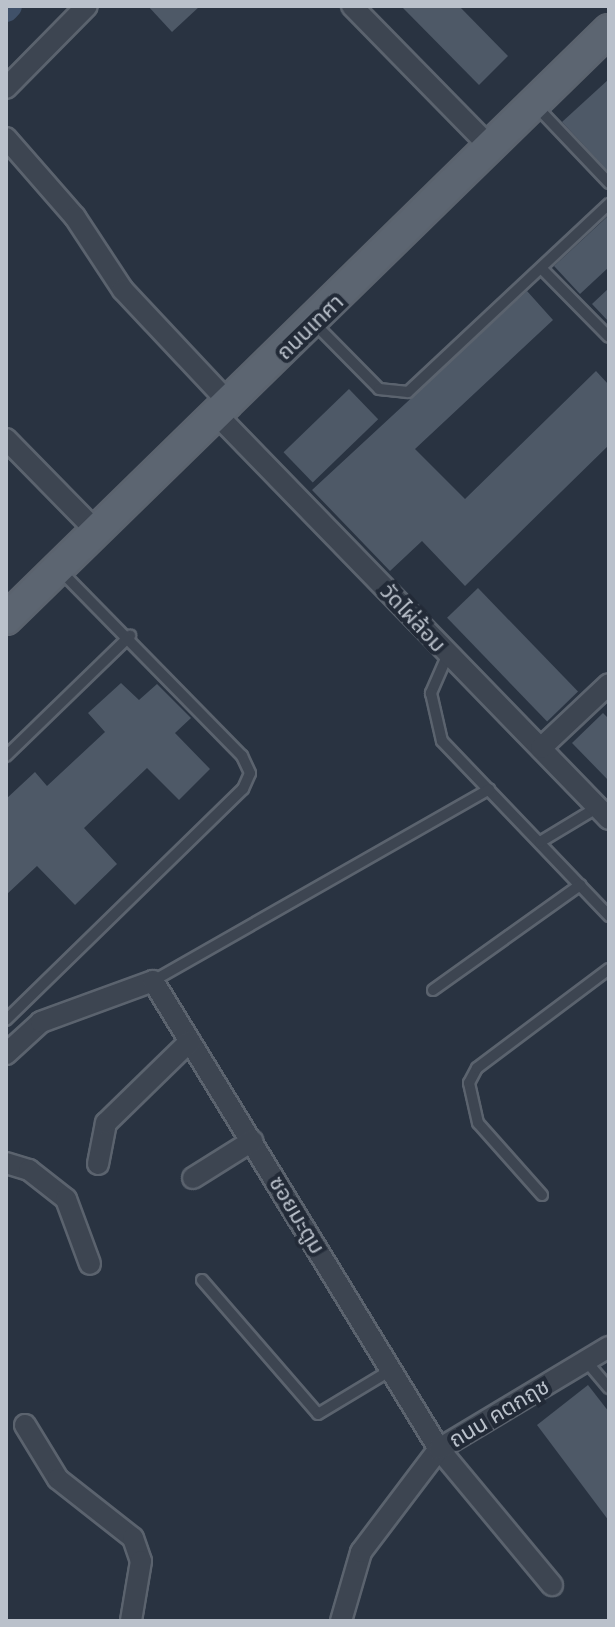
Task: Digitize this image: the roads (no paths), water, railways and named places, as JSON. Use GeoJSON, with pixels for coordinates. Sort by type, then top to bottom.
{"type":"FeatureCollection","features":[{"type":"Feature","properties":{"kind":"main road","name":"ถนนเทศา"},"geometry":{"type":"LineString","coordinates":[[6,619],[314,323],[609,30]]}},
{"type":"Feature","properties":{"kind":"street"},"geometry":{"type":"LineString","coordinates":[[6,88],[87,6]]}},
{"type":"Feature","properties":{"kind":"street"},"geometry":{"type":"LineString","coordinates":[[352,6],[491,148]]}},
{"type":"Feature","properties":{"kind":"street","name":"วัดไผ่ล้อม"},"geometry":{"type":"LineString","coordinates":[[6,138],[75,217],[123,290],[224,410],[448,654],[603,813]]}},
{"type":"Feature","properties":{"kind":"street"},"geometry":{"type":"LineString","coordinates":[[6,439],[98,533]]}},
{"type":"Feature","properties":{"kind":"street"},"geometry":{"type":"LineString","coordinates":[[541,748],[609,684]]}},
{"type":"Feature","properties":{"kind":"street"},"geometry":{"type":"LineString","coordinates":[[6,1054],[41,1022],[153,981]]}},
{"type":"Feature","properties":{"kind":"street","name":"ซอยมะตูม"},"geometry":{"type":"LineString","coordinates":[[153,981],[439,1449],[552,1585]]}},
{"type":"Feature","properties":{"kind":"street"},"geometry":{"type":"LineString","coordinates":[[98,1164],[106,1123],[190,1041]]}},
{"type":"Feature","properties":{"kind":"street"},"geometry":{"type":"LineString","coordinates":[[193,1178],[252,1141]]}},
{"type":"Feature","properties":{"kind":"street"},"geometry":{"type":"LineString","coordinates":[[6,1163],[29,1170],[66,1199],[90,1264]]}},
{"type":"Feature","properties":{"kind":"street","name":"ถนน คตกฤช"},"geometry":{"type":"LineString","coordinates":[[341,1621],[361,1552],[439,1449],[609,1347]]}},
{"type":"Feature","properties":{"kind":"street"},"geometry":{"type":"LineString","coordinates":[[25,1425],[58,1479],[133,1538],[141,1561],[131,1621]]}},
{"type":"Feature","properties":{"kind":"lane"},"geometry":{"type":"LineString","coordinates":[[534,104],[609,183]]}},
{"type":"Feature","properties":{"kind":"lane"},"geometry":{"type":"LineString","coordinates":[[314,323],[379,389],[408,392],[609,204]]}},
{"type":"Feature","properties":{"kind":"lane"},"geometry":{"type":"LineString","coordinates":[[542,269],[609,337]]}},
{"type":"Feature","properties":{"kind":"lane"},"geometry":{"type":"LineString","coordinates":[[6,1020],[243,789],[250,773],[242,756],[130,636],[58,568]]}},
{"type":"Feature","properties":{"kind":"lane"},"geometry":{"type":"LineString","coordinates":[[6,756],[130,636]]}},
{"type":"Feature","properties":{"kind":"lane"},"geometry":{"type":"LineString","coordinates":[[448,654],[431,693],[434,723],[489,789],[609,916]]}},
{"type":"Feature","properties":{"kind":"lane"},"geometry":{"type":"LineString","coordinates":[[153,981],[489,789]]}},
{"type":"Feature","properties":{"kind":"lane"},"geometry":{"type":"LineString","coordinates":[[540,842],[603,813]]}},
{"type":"Feature","properties":{"kind":"lane"},"geometry":{"type":"LineString","coordinates":[[433,990],[580,885]]}},
{"type":"Feature","properties":{"kind":"lane"},"geometry":{"type":"LineString","coordinates":[[542,1195],[478,1123],[469,1083],[477,1068],[609,969]]}},
{"type":"Feature","properties":{"kind":"lane"},"geometry":{"type":"LineString","coordinates":[[202,1280],[318,1414],[391,1370]]}},
{"type":"Feature","properties":{"kind":"lane"},"geometry":{"type":"LineString","coordinates":[[587,1362],[609,1388]]}},
{"type":"Feature","properties":{"kind":"waterway"},"geometry":{"type":"LineString","coordinates":[[6,9],[9,6]]}}]}
